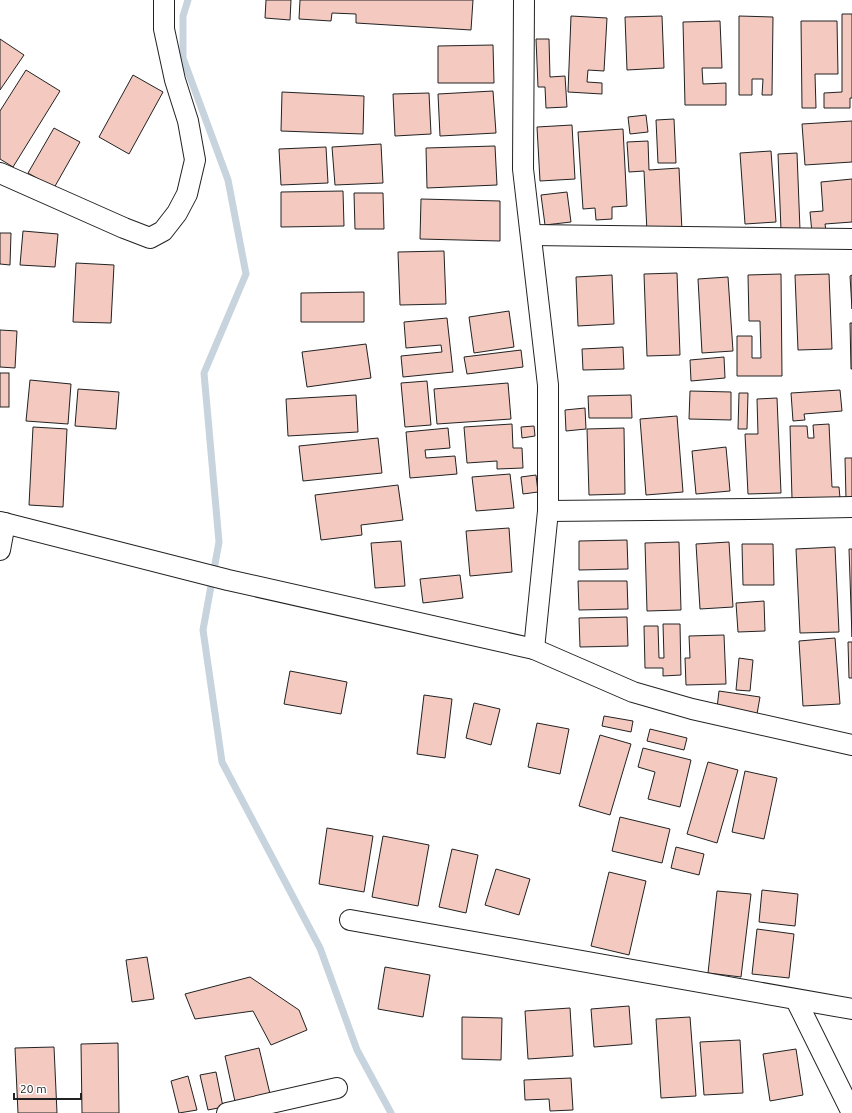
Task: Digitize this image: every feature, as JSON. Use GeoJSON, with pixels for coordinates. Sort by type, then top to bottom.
{"type":"FeatureCollection","features":[{"type":"Feature","properties":{"kind":"street"},"geometry":{"type":"LineString","coordinates":[[0,173],[150,238],[163,231],[177,213],[187,194],[194,160],[188,121],[175,80],[164,29],[164,0]]}},
{"type":"Feature","properties":{"kind":"street"},"geometry":{"type":"LineString","coordinates":[[524,0],[523,169],[548,385],[548,511],[534,649]]}},
{"type":"Feature","properties":{"kind":"street"},"geometry":{"type":"LineString","coordinates":[[531,235],[852,239]]}},
{"type":"Feature","properties":{"kind":"street"},"geometry":{"type":"LineString","coordinates":[[548,511],[852,507]]}},
{"type":"Feature","properties":{"kind":"street"},"geometry":{"type":"LineString","coordinates":[[0,550],[2,523],[228,580],[534,649],[633,692],[692,709],[852,745]]}},
{"type":"Feature","properties":{"kind":"street"},"geometry":{"type":"LineString","coordinates":[[350,920],[852,1009]]}},
{"type":"Feature","properties":{"kind":"street"},"geometry":{"type":"LineString","coordinates":[[796,1000],[852,1113]]}},
{"type":"Feature","properties":{"kind":"street"},"geometry":{"type":"LineString","coordinates":[[228,1113],[337,1088]]}},
{"type":"Feature","properties":{"kind":"building"},"geometry":{"type":"Polygon","coordinates":[[[266,0],[291,0],[290,20],[265,18],[266,0]]]}},
{"type":"Feature","properties":{"kind":"building"},"geometry":{"type":"Polygon","coordinates":[[[300,0],[473,0],[471,30],[356,23],[356,14],[332,13],[331,21],[299,19],[300,0]]]}},
{"type":"Feature","properties":{"kind":"building"},"geometry":{"type":"Polygon","coordinates":[[[842,14],[852,14],[852,98],[850,98],[850,108],[824,108],[824,93],[842,92],[842,14]]]}},
{"type":"Feature","properties":{"kind":"building"},"geometry":{"type":"Polygon","coordinates":[[[571,16],[607,18],[604,71],[588,70],[587,82],[602,83],[602,94],[568,92],[571,16]]]}},
{"type":"Feature","properties":{"kind":"building"},"geometry":{"type":"Polygon","coordinates":[[[662,16],[664,68],[627,70],[625,17],[662,16]]]}},
{"type":"Feature","properties":{"kind":"building"},"geometry":{"type":"Polygon","coordinates":[[[739,16],[773,17],[772,95],[762,95],[763,79],[752,79],[752,95],[739,95],[739,16]]]}},
{"type":"Feature","properties":{"kind":"building"},"geometry":{"type":"Polygon","coordinates":[[[720,21],[722,68],[702,68],[703,84],[726,83],[726,105],[685,105],[683,22],[720,21]]]}},
{"type":"Feature","properties":{"kind":"building"},"geometry":{"type":"Polygon","coordinates":[[[801,21],[837,21],[838,74],[815,74],[816,108],[802,108],[801,21]]]}},
{"type":"Feature","properties":{"kind":"building"},"geometry":{"type":"Polygon","coordinates":[[[0,39],[24,55],[0,90],[0,39]]]}},
{"type":"Feature","properties":{"kind":"building"},"geometry":{"type":"Polygon","coordinates":[[[536,39],[549,39],[550,77],[565,76],[567,107],[546,108],[545,87],[538,87],[536,39]]]}},
{"type":"Feature","properties":{"kind":"building"},"geometry":{"type":"Polygon","coordinates":[[[493,45],[494,83],[438,83],[438,46],[493,45]]]}},
{"type":"Feature","properties":{"kind":"building"},"geometry":{"type":"Polygon","coordinates":[[[26,70],[60,91],[13,167],[0,159],[0,111],[26,70]]]}},
{"type":"Feature","properties":{"kind":"building"},"geometry":{"type":"Polygon","coordinates":[[[133,75],[163,92],[129,154],[99,137],[133,75]]]}},
{"type":"Feature","properties":{"kind":"building"},"geometry":{"type":"Polygon","coordinates":[[[493,91],[496,133],[440,136],[438,94],[493,91]]]}},
{"type":"Feature","properties":{"kind":"building"},"geometry":{"type":"Polygon","coordinates":[[[282,92],[364,96],[363,134],[281,131],[282,92]]]}},
{"type":"Feature","properties":{"kind":"building"},"geometry":{"type":"Polygon","coordinates":[[[429,93],[431,134],[395,136],[393,94],[429,93]]]}},
{"type":"Feature","properties":{"kind":"building"},"geometry":{"type":"Polygon","coordinates":[[[646,115],[648,132],[630,134],[628,117],[646,115]]]}},
{"type":"Feature","properties":{"kind":"building"},"geometry":{"type":"Polygon","coordinates":[[[674,119],[676,163],[658,163],[656,120],[674,119]]]}},
{"type":"Feature","properties":{"kind":"building"},"geometry":{"type":"Polygon","coordinates":[[[852,121],[852,162],[805,165],[802,124],[852,121]]]}},
{"type":"Feature","properties":{"kind":"building"},"geometry":{"type":"Polygon","coordinates":[[[572,125],[575,179],[540,181],[537,127],[572,125]]]}},
{"type":"Feature","properties":{"kind":"building"},"geometry":{"type":"Polygon","coordinates":[[[54,128],[80,142],[54,188],[28,173],[54,128]]]}},
{"type":"Feature","properties":{"kind":"building"},"geometry":{"type":"Polygon","coordinates":[[[623,129],[627,206],[612,207],[612,219],[596,220],[595,208],[583,209],[578,132],[623,129]]]}},
{"type":"Feature","properties":{"kind":"building"},"geometry":{"type":"Polygon","coordinates":[[[648,141],[649,170],[679,168],[682,231],[647,232],[644,171],[629,172],[627,142],[648,141]]]}},
{"type":"Feature","properties":{"kind":"building"},"geometry":{"type":"Polygon","coordinates":[[[381,144],[383,183],[335,185],[332,147],[381,144]]]}},
{"type":"Feature","properties":{"kind":"building"},"geometry":{"type":"Polygon","coordinates":[[[495,146],[497,185],[427,188],[426,148],[495,146]]]}},
{"type":"Feature","properties":{"kind":"building"},"geometry":{"type":"Polygon","coordinates":[[[326,147],[328,183],[281,185],[279,149],[326,147]]]}},
{"type":"Feature","properties":{"kind":"building"},"geometry":{"type":"Polygon","coordinates":[[[771,151],[776,222],[745,224],[740,153],[771,151]]]}},
{"type":"Feature","properties":{"kind":"building"},"geometry":{"type":"Polygon","coordinates":[[[797,153],[800,230],[781,230],[778,154],[797,153]]]}},
{"type":"Feature","properties":{"kind":"building"},"geometry":{"type":"Polygon","coordinates":[[[852,179],[852,222],[825,224],[826,231],[812,233],[810,212],[823,211],[821,182],[852,179]]]}},
{"type":"Feature","properties":{"kind":"building"},"geometry":{"type":"Polygon","coordinates":[[[343,191],[344,226],[281,227],[281,192],[343,191]]]}},
{"type":"Feature","properties":{"kind":"building"},"geometry":{"type":"Polygon","coordinates":[[[567,192],[571,222],[545,225],[541,195],[567,192]]]}},
{"type":"Feature","properties":{"kind":"building"},"geometry":{"type":"Polygon","coordinates":[[[354,193],[383,193],[384,229],[355,229],[354,193]]]}},
{"type":"Feature","properties":{"kind":"building"},"geometry":{"type":"Polygon","coordinates":[[[421,199],[500,201],[500,241],[420,239],[421,199]]]}},
{"type":"Feature","properties":{"kind":"building"},"geometry":{"type":"Polygon","coordinates":[[[23,231],[58,234],[55,267],[20,265],[23,231]]]}},
{"type":"Feature","properties":{"kind":"building"},"geometry":{"type":"Polygon","coordinates":[[[0,233],[11,233],[10,265],[0,264],[0,233]]]}},
{"type":"Feature","properties":{"kind":"building"},"geometry":{"type":"Polygon","coordinates":[[[444,251],[446,304],[400,305],[398,252],[444,251]]]}},
{"type":"Feature","properties":{"kind":"building"},"geometry":{"type":"Polygon","coordinates":[[[76,263],[114,265],[111,323],[73,322],[76,263]]]}},
{"type":"Feature","properties":{"kind":"building"},"geometry":{"type":"Polygon","coordinates":[[[677,273],[680,355],[647,356],[644,274],[677,273]]]}},
{"type":"Feature","properties":{"kind":"building"},"geometry":{"type":"Polygon","coordinates":[[[781,274],[782,376],[737,376],[737,336],[752,336],[752,358],[761,358],[760,321],[749,321],[748,275],[781,274]]]}},
{"type":"Feature","properties":{"kind":"building"},"geometry":{"type":"Polygon","coordinates":[[[829,274],[832,349],[798,350],[795,275],[829,274]]]}},
{"type":"Feature","properties":{"kind":"building"},"geometry":{"type":"Polygon","coordinates":[[[612,275],[614,324],[578,326],[576,277],[612,275]]]}},
{"type":"Feature","properties":{"kind":"building"},"geometry":{"type":"Polygon","coordinates":[[[852,275],[852,309],[850,276],[852,275]]]}},
{"type":"Feature","properties":{"kind":"building"},"geometry":{"type":"Polygon","coordinates":[[[728,277],[733,351],[702,353],[698,279],[728,277]]]}},
{"type":"Feature","properties":{"kind":"building"},"geometry":{"type":"Polygon","coordinates":[[[364,292],[364,322],[301,322],[301,293],[364,292]]]}},
{"type":"Feature","properties":{"kind":"building"},"geometry":{"type":"Polygon","coordinates":[[[509,311],[514,347],[474,353],[469,317],[509,311]]]}},
{"type":"Feature","properties":{"kind":"building"},"geometry":{"type":"Polygon","coordinates":[[[447,318],[453,372],[403,377],[401,356],[442,352],[441,345],[406,348],[404,322],[447,318]]]}},
{"type":"Feature","properties":{"kind":"building"},"geometry":{"type":"Polygon","coordinates":[[[850,323],[852,323],[852,369],[851,369],[850,323]]]}},
{"type":"Feature","properties":{"kind":"building"},"geometry":{"type":"Polygon","coordinates":[[[0,330],[17,331],[15,368],[0,367],[0,330]]]}},
{"type":"Feature","properties":{"kind":"building"},"geometry":{"type":"Polygon","coordinates":[[[366,344],[371,378],[307,387],[302,352],[366,344]]]}},
{"type":"Feature","properties":{"kind":"building"},"geometry":{"type":"Polygon","coordinates":[[[623,347],[624,369],[583,370],[582,349],[623,347]]]}},
{"type":"Feature","properties":{"kind":"building"},"geometry":{"type":"Polygon","coordinates":[[[521,350],[523,367],[467,374],[464,357],[521,350]]]}},
{"type":"Feature","properties":{"kind":"building"},"geometry":{"type":"Polygon","coordinates":[[[724,357],[725,378],[691,381],[690,360],[724,357]]]}},
{"type":"Feature","properties":{"kind":"building"},"geometry":{"type":"Polygon","coordinates":[[[0,373],[9,373],[9,407],[0,407],[0,373]]]}},
{"type":"Feature","properties":{"kind":"building"},"geometry":{"type":"Polygon","coordinates":[[[30,380],[71,384],[68,424],[26,421],[30,380]]]}},
{"type":"Feature","properties":{"kind":"building"},"geometry":{"type":"Polygon","coordinates":[[[427,381],[431,425],[405,427],[401,383],[427,381]]]}},
{"type":"Feature","properties":{"kind":"building"},"geometry":{"type":"Polygon","coordinates":[[[508,383],[511,419],[437,424],[434,389],[508,383]]]}},
{"type":"Feature","properties":{"kind":"building"},"geometry":{"type":"Polygon","coordinates":[[[78,389],[119,392],[116,429],[75,426],[78,389]]]}},
{"type":"Feature","properties":{"kind":"building"},"geometry":{"type":"Polygon","coordinates":[[[840,390],[842,411],[804,414],[805,420],[793,421],[791,393],[840,390]]]}},
{"type":"Feature","properties":{"kind":"building"},"geometry":{"type":"Polygon","coordinates":[[[690,391],[731,392],[731,420],[689,419],[690,391]]]}},
{"type":"Feature","properties":{"kind":"building"},"geometry":{"type":"Polygon","coordinates":[[[739,393],[748,393],[747,429],[738,429],[739,393]]]}},
{"type":"Feature","properties":{"kind":"building"},"geometry":{"type":"Polygon","coordinates":[[[356,395],[358,432],[288,436],[286,399],[356,395]]]}},
{"type":"Feature","properties":{"kind":"building"},"geometry":{"type":"Polygon","coordinates":[[[631,395],[632,418],[589,418],[588,396],[631,395]]]}},
{"type":"Feature","properties":{"kind":"building"},"geometry":{"type":"Polygon","coordinates":[[[777,398],[781,493],[748,494],[745,434],[758,434],[757,399],[777,398]]]}},
{"type":"Feature","properties":{"kind":"building"},"geometry":{"type":"Polygon","coordinates":[[[585,408],[586,429],[566,431],[565,410],[585,408]]]}},
{"type":"Feature","properties":{"kind":"building"},"geometry":{"type":"Polygon","coordinates":[[[677,416],[683,492],[646,495],[640,419],[677,416]]]}},
{"type":"Feature","properties":{"kind":"building"},"geometry":{"type":"Polygon","coordinates":[[[512,424],[513,448],[522,448],[523,468],[497,469],[497,461],[467,463],[464,427],[512,424]]]}},
{"type":"Feature","properties":{"kind":"building"},"geometry":{"type":"Polygon","coordinates":[[[829,424],[832,487],[839,487],[840,498],[792,499],[790,426],[807,426],[808,438],[814,438],[813,425],[829,424]]]}},
{"type":"Feature","properties":{"kind":"building"},"geometry":{"type":"Polygon","coordinates":[[[534,426],[535,436],[522,438],[521,427],[534,426]]]}},
{"type":"Feature","properties":{"kind":"building"},"geometry":{"type":"Polygon","coordinates":[[[33,427],[67,429],[63,507],[29,505],[33,427]]]}},
{"type":"Feature","properties":{"kind":"building"},"geometry":{"type":"Polygon","coordinates":[[[448,428],[450,448],[425,450],[426,458],[455,456],[457,474],[410,478],[406,432],[448,428]]]}},
{"type":"Feature","properties":{"kind":"building"},"geometry":{"type":"Polygon","coordinates":[[[624,428],[625,494],[589,495],[587,429],[624,428]]]}},
{"type":"Feature","properties":{"kind":"building"},"geometry":{"type":"Polygon","coordinates":[[[378,438],[382,473],[303,481],[299,446],[378,438]]]}},
{"type":"Feature","properties":{"kind":"building"},"geometry":{"type":"Polygon","coordinates":[[[726,447],[730,491],[696,494],[692,451],[726,447]]]}},
{"type":"Feature","properties":{"kind":"building"},"geometry":{"type":"Polygon","coordinates":[[[845,458],[852,458],[852,499],[846,499],[845,458]]]}},
{"type":"Feature","properties":{"kind":"building"},"geometry":{"type":"Polygon","coordinates":[[[510,474],[514,508],[476,511],[472,477],[510,474]]]}},
{"type":"Feature","properties":{"kind":"building"},"geometry":{"type":"Polygon","coordinates":[[[536,475],[538,492],[523,494],[521,477],[536,475]]]}},
{"type":"Feature","properties":{"kind":"building"},"geometry":{"type":"Polygon","coordinates":[[[398,485],[403,520],[361,525],[362,535],[321,540],[315,495],[398,485]]]}},
{"type":"Feature","properties":{"kind":"building"},"geometry":{"type":"Polygon","coordinates":[[[509,528],[512,572],[470,576],[466,531],[509,528]]]}},
{"type":"Feature","properties":{"kind":"building"},"geometry":{"type":"Polygon","coordinates":[[[627,540],[628,569],[579,570],[579,541],[627,540]]]}},
{"type":"Feature","properties":{"kind":"building"},"geometry":{"type":"Polygon","coordinates":[[[401,541],[405,586],[375,588],[371,543],[401,541]]]}},
{"type":"Feature","properties":{"kind":"building"},"geometry":{"type":"Polygon","coordinates":[[[679,542],[681,610],[647,611],[645,543],[679,542]]]}},
{"type":"Feature","properties":{"kind":"building"},"geometry":{"type":"Polygon","coordinates":[[[729,542],[733,607],[700,609],[696,544],[729,542]]]}},
{"type":"Feature","properties":{"kind":"building"},"geometry":{"type":"Polygon","coordinates":[[[742,544],[773,544],[774,585],[743,585],[742,544]]]}},
{"type":"Feature","properties":{"kind":"building"},"geometry":{"type":"Polygon","coordinates":[[[835,547],[839,632],[800,633],[796,549],[835,547]]]}},
{"type":"Feature","properties":{"kind":"building"},"geometry":{"type":"Polygon","coordinates":[[[849,549],[852,549],[852,637],[849,549]]]}},
{"type":"Feature","properties":{"kind":"building"},"geometry":{"type":"Polygon","coordinates":[[[460,575],[463,598],[423,603],[420,579],[460,575]]]}},
{"type":"Feature","properties":{"kind":"building"},"geometry":{"type":"Polygon","coordinates":[[[578,581],[627,581],[628,609],[579,610],[578,581]]]}},
{"type":"Feature","properties":{"kind":"building"},"geometry":{"type":"Polygon","coordinates":[[[764,601],[765,631],[738,632],[736,603],[764,601]]]}},
{"type":"Feature","properties":{"kind":"building"},"geometry":{"type":"Polygon","coordinates":[[[627,617],[628,646],[580,647],[579,618],[627,617]]]}},
{"type":"Feature","properties":{"kind":"building"},"geometry":{"type":"Polygon","coordinates":[[[663,624],[680,624],[681,675],[663,676],[663,668],[645,668],[644,626],[658,626],[659,658],[664,658],[663,624]]]}},
{"type":"Feature","properties":{"kind":"building"},"geometry":{"type":"Polygon","coordinates":[[[724,635],[726,684],[686,685],[685,658],[690,658],[689,636],[724,635]]]}},
{"type":"Feature","properties":{"kind":"building"},"geometry":{"type":"Polygon","coordinates":[[[835,638],[840,704],[803,706],[799,641],[835,638]]]}},
{"type":"Feature","properties":{"kind":"building"},"geometry":{"type":"Polygon","coordinates":[[[848,642],[852,642],[852,678],[849,678],[848,642]]]}},
{"type":"Feature","properties":{"kind":"building"},"geometry":{"type":"Polygon","coordinates":[[[739,658],[753,660],[750,691],[736,690],[739,658]]]}},
{"type":"Feature","properties":{"kind":"building"},"geometry":{"type":"Polygon","coordinates":[[[290,671],[347,682],[341,714],[284,704],[290,671]]]}},
{"type":"Feature","properties":{"kind":"building"},"geometry":{"type":"Polygon","coordinates":[[[719,691],[760,697],[757,714],[717,708],[719,691]]]}},
{"type":"Feature","properties":{"kind":"building"},"geometry":{"type":"Polygon","coordinates":[[[424,695],[452,699],[445,758],[417,754],[424,695]]]}},
{"type":"Feature","properties":{"kind":"building"},"geometry":{"type":"Polygon","coordinates":[[[474,703],[500,709],[491,745],[466,738],[474,703]]]}},
{"type":"Feature","properties":{"kind":"building"},"geometry":{"type":"Polygon","coordinates":[[[604,716],[633,721],[631,732],[602,726],[604,716]]]}},
{"type":"Feature","properties":{"kind":"building"},"geometry":{"type":"Polygon","coordinates":[[[537,723],[569,729],[560,774],[528,767],[537,723]]]}},
{"type":"Feature","properties":{"kind":"building"},"geometry":{"type":"Polygon","coordinates":[[[650,729],[687,738],[684,750],[647,741],[650,729]]]}},
{"type":"Feature","properties":{"kind":"building"},"geometry":{"type":"Polygon","coordinates":[[[600,735],[631,744],[610,815],[579,806],[600,735]]]}},
{"type":"Feature","properties":{"kind":"building"},"geometry":{"type":"Polygon","coordinates":[[[643,748],[691,760],[680,807],[648,799],[655,772],[638,767],[643,748]]]}},
{"type":"Feature","properties":{"kind":"building"},"geometry":{"type":"Polygon","coordinates":[[[708,762],[738,770],[717,843],[687,834],[708,762]]]}},
{"type":"Feature","properties":{"kind":"building"},"geometry":{"type":"Polygon","coordinates":[[[745,771],[777,778],[764,839],[732,832],[745,771]]]}},
{"type":"Feature","properties":{"kind":"building"},"geometry":{"type":"Polygon","coordinates":[[[620,817],[670,829],[662,863],[612,851],[620,817]]]}},
{"type":"Feature","properties":{"kind":"building"},"geometry":{"type":"Polygon","coordinates":[[[327,828],[373,836],[364,892],[319,884],[327,828]]]}},
{"type":"Feature","properties":{"kind":"building"},"geometry":{"type":"Polygon","coordinates":[[[383,836],[429,845],[418,906],[372,897],[383,836]]]}},
{"type":"Feature","properties":{"kind":"building"},"geometry":{"type":"Polygon","coordinates":[[[676,847],[704,854],[699,875],[671,868],[676,847]]]}},
{"type":"Feature","properties":{"kind":"building"},"geometry":{"type":"Polygon","coordinates":[[[452,849],[478,855],[466,913],[439,907],[452,849]]]}},
{"type":"Feature","properties":{"kind":"building"},"geometry":{"type":"Polygon","coordinates":[[[496,869],[530,879],[519,915],[485,905],[496,869]]]}},
{"type":"Feature","properties":{"kind":"building"},"geometry":{"type":"Polygon","coordinates":[[[609,872],[646,881],[629,955],[591,946],[609,872]]]}},
{"type":"Feature","properties":{"kind":"building"},"geometry":{"type":"Polygon","coordinates":[[[762,890],[798,894],[795,926],[759,922],[762,890]]]}},
{"type":"Feature","properties":{"kind":"building"},"geometry":{"type":"Polygon","coordinates":[[[717,891],[751,894],[741,977],[708,973],[717,891]]]}},
{"type":"Feature","properties":{"kind":"building"},"geometry":{"type":"Polygon","coordinates":[[[757,929],[794,934],[789,978],[752,974],[757,929]]]}},
{"type":"Feature","properties":{"kind":"building"},"geometry":{"type":"Polygon","coordinates":[[[147,957],[154,999],[132,1002],[126,960],[147,957]]]}},
{"type":"Feature","properties":{"kind":"building"},"geometry":{"type":"Polygon","coordinates":[[[385,967],[430,975],[423,1017],[378,1009],[385,967]]]}},
{"type":"Feature","properties":{"kind":"building"},"geometry":{"type":"Polygon","coordinates":[[[250,977],[299,1010],[307,1030],[271,1045],[253,1011],[195,1019],[185,994],[250,977]]]}},
{"type":"Feature","properties":{"kind":"building"},"geometry":{"type":"Polygon","coordinates":[[[629,1006],[632,1044],[594,1047],[591,1009],[629,1006]]]}},
{"type":"Feature","properties":{"kind":"building"},"geometry":{"type":"Polygon","coordinates":[[[570,1008],[573,1056],[528,1059],[525,1011],[570,1008]]]}},
{"type":"Feature","properties":{"kind":"building"},"geometry":{"type":"Polygon","coordinates":[[[462,1017],[502,1018],[501,1060],[462,1059],[462,1017]]]}},
{"type":"Feature","properties":{"kind":"building"},"geometry":{"type":"Polygon","coordinates":[[[690,1017],[696,1096],[661,1098],[656,1019],[690,1017]]]}},
{"type":"Feature","properties":{"kind":"building"},"geometry":{"type":"Polygon","coordinates":[[[740,1040],[743,1093],[704,1095],[700,1042],[740,1040]]]}},
{"type":"Feature","properties":{"kind":"building"},"geometry":{"type":"Polygon","coordinates":[[[118,1043],[119,1113],[82,1113],[81,1044],[118,1043]]]}},
{"type":"Feature","properties":{"kind":"building"},"geometry":{"type":"Polygon","coordinates":[[[54,1047],[57,1113],[18,1113],[15,1048],[54,1047]]]}},
{"type":"Feature","properties":{"kind":"building"},"geometry":{"type":"Polygon","coordinates":[[[259,1048],[271,1098],[236,1106],[225,1056],[259,1048]]]}},
{"type":"Feature","properties":{"kind":"building"},"geometry":{"type":"Polygon","coordinates":[[[796,1049],[803,1095],[770,1101],[763,1054],[796,1049]]]}},
{"type":"Feature","properties":{"kind":"building"},"geometry":{"type":"Polygon","coordinates":[[[216,1072],[223,1107],[208,1110],[200,1075],[216,1072]]]}},
{"type":"Feature","properties":{"kind":"building"},"geometry":{"type":"Polygon","coordinates":[[[188,1076],[197,1110],[179,1113],[171,1081],[188,1076]]]}},
{"type":"Feature","properties":{"kind":"building"},"geometry":{"type":"Polygon","coordinates":[[[571,1078],[573,1110],[550,1111],[549,1099],[525,1100],[524,1080],[571,1078]]]}},
{"type":"Feature","properties":{"kind":"waterway"},"geometry":{"type":"LineString","coordinates":[[188,0],[183,16],[183,58],[228,180],[246,274],[204,373],[219,542],[203,630],[222,762],[320,948],[357,1050],[391,1113]]}}]}
